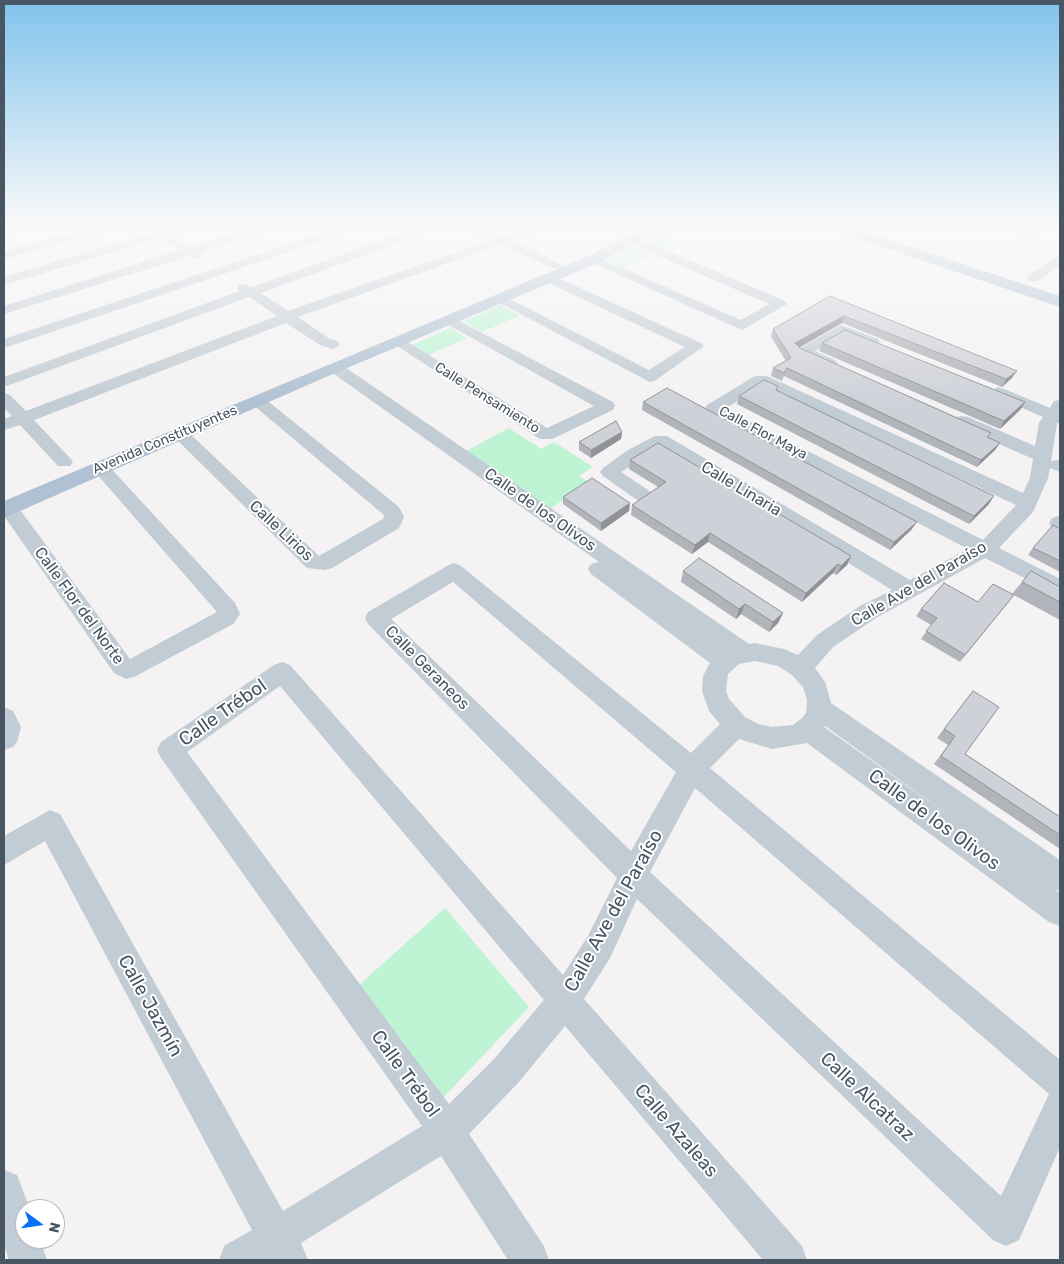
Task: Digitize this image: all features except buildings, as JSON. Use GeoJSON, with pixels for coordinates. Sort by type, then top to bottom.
{"type":"FeatureCollection","features":[{"type":"Feature","properties":{"kind":"main road","name":"Avenida Constituyentes"},"geometry":{"type":"LineString","coordinates":[[6,509],[499,299],[523,287]]}},
{"type":"Feature","properties":{"kind":"main road"},"geometry":{"type":"LineString","coordinates":[[1015,287],[1060,302]]}},
{"type":"Feature","properties":{"kind":"street"},"geometry":{"type":"LineString","coordinates":[[4,310],[75,287]]}},
{"type":"Feature","properties":{"kind":"street"},"geometry":{"type":"LineString","coordinates":[[4,344],[173,287]]}},
{"type":"Feature","properties":{"kind":"street"},"geometry":{"type":"LineString","coordinates":[[243,287],[332,344]]}},
{"type":"Feature","properties":{"kind":"street"},"geometry":{"type":"LineString","coordinates":[[4,382],[267,287]]}},
{"type":"Feature","properties":{"kind":"street"},"geometry":{"type":"LineString","coordinates":[[4,425],[288,317],[300,310],[365,287]]}},
{"type":"Feature","properties":{"kind":"street"},"geometry":{"type":"LineString","coordinates":[[499,299],[650,377],[696,346],[582,287]]}},
{"type":"Feature","properties":{"kind":"street"},"geometry":{"type":"LineString","coordinates":[[653,287],[742,326],[780,304],[741,287]]}},
{"type":"Feature","properties":{"kind":"street","name":"Calle Pensamiento"},"geometry":{"type":"LineString","coordinates":[[398,342],[546,435],[607,406],[450,320]]}},
{"type":"Feature","properties":{"kind":"street"},"geometry":{"type":"LineString","coordinates":[[847,371],[803,351],[841,329],[887,348]]}},
{"type":"Feature","properties":{"kind":"street","name":"Calle de los Olivos"},"geometry":{"type":"LineString","coordinates":[[331,370],[735,658]]}},
{"type":"Feature","properties":{"kind":"street","name":"Calle Flor Maya"},"geometry":{"type":"LineString","coordinates":[[986,549],[713,409],[762,379],[1028,503]]}},
{"type":"Feature","properties":{"kind":"street"},"geometry":{"type":"LineString","coordinates":[[979,385],[1057,412]]}},
{"type":"Feature","properties":{"kind":"street"},"geometry":{"type":"LineString","coordinates":[[4,398],[64,462]]}},
{"type":"Feature","properties":{"kind":"street","name":"Calle Lirios"},"geometry":{"type":"LineString","coordinates":[[180,434],[314,563],[325,562],[392,523],[394,517],[392,512],[258,401]]}},
{"type":"Feature","properties":{"kind":"street","name":"Calle Ave del Paraíso"},"geometry":{"type":"LineString","coordinates":[[800,668],[825,641],[868,612],[911,591],[986,549],[1028,503],[1038,478],[1053,462],[1048,422],[1057,412]]}},
{"type":"Feature","properties":{"kind":"street"},"geometry":{"type":"LineString","coordinates":[[944,414],[1053,462]]}},
{"type":"Feature","properties":{"kind":"street","name":"Calle Linaria"},"geometry":{"type":"LineString","coordinates":[[644,496],[609,472],[634,454],[661,440],[911,591]]}},
{"type":"Feature","properties":{"kind":"street","name":"Calle Flor del Norte"},"geometry":{"type":"LineString","coordinates":[[6,509],[122,666],[126,670],[134,668],[225,618],[228,614],[227,609],[100,468]]}},
{"type":"Feature","properties":{"kind":"street"},"geometry":{"type":"LineString","coordinates":[[986,549],[1060,588]]}},
{"type":"Feature","properties":{"kind":"street","name":"Calle Geraneos"},"geometry":{"type":"LineString","coordinates":[[632,875],[621,861],[376,618],[454,571],[692,769]]}},
{"type":"Feature","properties":{"kind":"street"},"geometry":{"type":"LineString","coordinates":[[767,653],[784,658],[800,668],[813,682],[820,700],[813,718],[798,735],[772,738],[753,734],[736,725],[718,704],[714,691],[715,676],[735,658],[767,653]]}},
{"type":"Feature","properties":{"kind":"street","name":"Calle Trébol"},"geometry":{"type":"LineString","coordinates":[[446,1132],[170,750],[282,672],[565,1001]]}},
{"type":"Feature","properties":{"kind":"street"},"geometry":{"type":"LineString","coordinates":[[4,718],[9,727],[8,734],[4,739]]}},
{"type":"Feature","properties":{"kind":"street","name":"Calle de los Olivos"},"geometry":{"type":"LineString","coordinates":[[813,718],[1060,876]]}},
{"type":"Feature","properties":{"kind":"street","name":"Calle de los Olivos"},"geometry":{"type":"LineString","coordinates":[[813,718],[1060,912]]}},
{"type":"Feature","properties":{"kind":"street","name":"Calle Ave del Paraíso"},"geometry":{"type":"LineString","coordinates":[[238,1260],[282,1249],[446,1132],[506,1071],[565,1001],[599,947],[632,875],[692,769],[736,725]]}},
{"type":"Feature","properties":{"kind":"street"},"geometry":{"type":"LineString","coordinates":[[692,769],[1060,1082]]}},
{"type":"Feature","properties":{"kind":"street","name":"Calle Jazmín"},"geometry":{"type":"LineString","coordinates":[[4,851],[50,823],[282,1249]]}},
{"type":"Feature","properties":{"kind":"street","name":"Calle Alcatraz"},"geometry":{"type":"LineString","coordinates":[[632,875],[1006,1227],[1060,1107]]}},
{"type":"Feature","properties":{"kind":"street","name":"Calle Azaleas"},"geometry":{"type":"LineString","coordinates":[[565,1001],[788,1260]]}},
{"type":"Feature","properties":{"kind":"street"},"geometry":{"type":"LineString","coordinates":[[446,1132],[530,1260]]}},
{"type":"Feature","properties":{"kind":"street"},"geometry":{"type":"LineString","coordinates":[[4,1188],[28,1260]]}},
{"type":"Feature","properties":{"kind":"green space"},"geometry":{"type":"Polygon","coordinates":[[[501,305],[519,316],[482,332],[464,321],[501,305]]]}},
{"type":"Feature","properties":{"kind":"green space"},"geometry":{"type":"Polygon","coordinates":[[[450,328],[467,338],[426,356],[410,346],[450,328]]]}},
{"type":"Feature","properties":{"kind":"green space"},"geometry":{"type":"Polygon","coordinates":[[[509,428],[541,449],[554,442],[593,467],[579,476],[590,483],[548,510],[466,451],[509,428]]]}},
{"type":"Feature","properties":{"kind":"green space"},"geometry":{"type":"Polygon","coordinates":[[[445,908],[529,1007],[441,1100],[359,985],[445,908]]]}}]}
